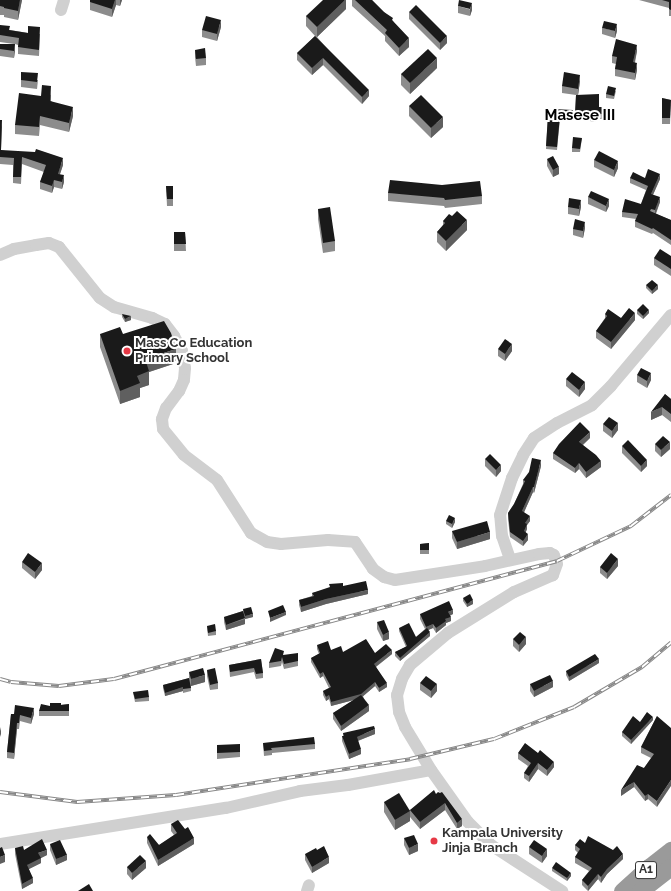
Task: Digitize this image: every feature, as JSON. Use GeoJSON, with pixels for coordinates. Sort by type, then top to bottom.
{"type":"FeatureCollection","features":[{"type":"Feature","properties":{"kind":"highway","name":"A1"},"geometry":{"type":"LineString","coordinates":[[622,891],[671,850]]}},
{"type":"Feature","properties":{"kind":"highway","name":"A1"},"geometry":{"type":"LineString","coordinates":[[640,891],[671,867]]}},
{"type":"Feature","properties":{"kind":"street"},"geometry":{"type":"LineString","coordinates":[[0,255],[14,249],[48,243],[59,247],[100,298],[114,307],[152,318],[165,324],[182,351],[185,368],[184,380],[179,391],[166,408],[162,419],[163,429],[184,455],[217,480],[251,534],[267,542],[281,544],[320,540],[355,542],[373,568],[384,578],[395,580],[485,566],[510,559],[539,554],[550,553],[556,558],[556,571],[550,577],[514,592],[448,633],[410,665],[402,679],[397,695],[399,712],[408,733],[431,770],[468,822],[491,845],[562,891]]}},
{"type":"Feature","properties":{"kind":"street"},"geometry":{"type":"LineString","coordinates":[[510,559],[502,536],[500,514],[512,478],[534,438],[557,423],[592,405],[611,386],[671,315]]}},
{"type":"Feature","properties":{"kind":"street"},"geometry":{"type":"LineString","coordinates":[[0,844],[226,808],[300,791],[348,785],[431,770]]}},
{"type":"Feature","properties":{"kind":"building"},"geometry":{"type":"Polygon","coordinates":[[[0,0],[20,0],[18,11],[0,6],[0,0]]]}},
{"type":"Feature","properties":{"kind":"building"},"geometry":{"type":"Polygon","coordinates":[[[90,0],[115,0],[112,9],[90,2],[90,0]]]}},
{"type":"Feature","properties":{"kind":"building"},"geometry":{"type":"Polygon","coordinates":[[[323,0],[345,0],[317,27],[306,16],[323,0]]]}},
{"type":"Feature","properties":{"kind":"building"},"geometry":{"type":"Polygon","coordinates":[[[355,0],[372,0],[384,12],[393,18],[392,20],[409,38],[399,48],[385,33],[387,30],[355,0]]]}},
{"type":"Feature","properties":{"kind":"building"},"geometry":{"type":"Polygon","coordinates":[[[459,0],[472,3],[470,9],[458,6],[459,0]]]}},
{"type":"Feature","properties":{"kind":"building"},"geometry":{"type":"Polygon","coordinates":[[[662,0],[671,0],[671,10],[669,9],[669,2],[662,0]]]}},
{"type":"Feature","properties":{"kind":"building"},"geometry":{"type":"Polygon","coordinates":[[[416,5],[447,36],[440,43],[409,12],[416,5]]]}},
{"type":"Feature","properties":{"kind":"building"},"geometry":{"type":"Polygon","coordinates":[[[206,16],[221,20],[217,34],[202,30],[206,16]]]}},
{"type":"Feature","properties":{"kind":"building"},"geometry":{"type":"Polygon","coordinates":[[[604,21],[617,24],[615,31],[602,28],[604,21]]]}},
{"type":"Feature","properties":{"kind":"building"},"geometry":{"type":"Polygon","coordinates":[[[0,25],[10,26],[9,30],[28,33],[28,26],[40,27],[39,50],[18,47],[19,38],[0,35],[0,25]]]}},
{"type":"Feature","properties":{"kind":"building"},"geometry":{"type":"Polygon","coordinates":[[[315,36],[369,90],[362,97],[323,58],[312,68],[297,53],[315,36]]]}},
{"type":"Feature","properties":{"kind":"building"},"geometry":{"type":"Polygon","coordinates":[[[616,39],[637,45],[633,62],[637,63],[635,73],[615,69],[617,57],[612,56],[616,39]]]}},
{"type":"Feature","properties":{"kind":"building"},"geometry":{"type":"Polygon","coordinates":[[[0,44],[15,44],[14,51],[0,49],[0,44]]]}},
{"type":"Feature","properties":{"kind":"building"},"geometry":{"type":"Polygon","coordinates":[[[205,48],[206,58],[196,59],[195,50],[205,48]]]}},
{"type":"Feature","properties":{"kind":"building"},"geometry":{"type":"Polygon","coordinates":[[[428,49],[437,58],[410,83],[401,74],[428,49]]]}},
{"type":"Feature","properties":{"kind":"building"},"geometry":{"type":"Polygon","coordinates":[[[21,72],[38,73],[37,82],[21,80],[21,72]]]}},
{"type":"Feature","properties":{"kind":"building"},"geometry":{"type":"Polygon","coordinates":[[[564,72],[580,75],[578,89],[562,86],[564,72]]]}},
{"type":"Feature","properties":{"kind":"building"},"geometry":{"type":"Polygon","coordinates":[[[42,85],[51,86],[50,101],[73,107],[69,123],[40,116],[39,127],[15,125],[19,93],[41,96],[42,85]]]}},
{"type":"Feature","properties":{"kind":"building"},"geometry":{"type":"Polygon","coordinates":[[[608,86],[616,88],[614,96],[606,94],[608,86]]]}},
{"type":"Feature","properties":{"kind":"building"},"geometry":{"type":"Polygon","coordinates":[[[599,94],[599,107],[609,107],[609,114],[596,114],[595,117],[575,113],[576,95],[599,94]]]}},
{"type":"Feature","properties":{"kind":"building"},"geometry":{"type":"Polygon","coordinates":[[[421,95],[443,117],[431,128],[409,106],[421,95]]]}},
{"type":"Feature","properties":{"kind":"building"},"geometry":{"type":"Polygon","coordinates":[[[662,98],[671,100],[670,118],[662,118],[662,98]]]}},
{"type":"Feature","properties":{"kind":"building"},"geometry":{"type":"Polygon","coordinates":[[[553,109],[573,110],[573,117],[560,116],[557,147],[546,146],[548,115],[553,115],[553,109]]]}},
{"type":"Feature","properties":{"kind":"building"},"geometry":{"type":"Polygon","coordinates":[[[0,120],[2,120],[1,150],[35,152],[36,149],[63,158],[58,174],[64,175],[62,182],[54,180],[52,186],[40,182],[46,165],[22,157],[21,177],[13,177],[14,158],[0,157],[0,120]]]}},
{"type":"Feature","properties":{"kind":"building"},"geometry":{"type":"Polygon","coordinates":[[[573,137],[582,138],[580,149],[572,148],[573,137]]]}},
{"type":"Feature","properties":{"kind":"building"},"geometry":{"type":"Polygon","coordinates":[[[599,151],[618,161],[614,170],[594,160],[599,151]]]}},
{"type":"Feature","properties":{"kind":"building"},"geometry":{"type":"Polygon","coordinates":[[[553,156],[559,167],[553,170],[547,159],[553,156]]]}},
{"type":"Feature","properties":{"kind":"building"},"geometry":{"type":"Polygon","coordinates":[[[648,169],[660,174],[651,194],[660,197],[655,210],[651,209],[650,211],[671,220],[671,240],[653,228],[652,229],[635,221],[638,214],[622,212],[625,199],[641,204],[648,186],[630,178],[633,172],[645,178],[648,169]]]}},
{"type":"Feature","properties":{"kind":"building"},"geometry":{"type":"Polygon","coordinates":[[[390,180],[442,185],[480,181],[482,196],[445,200],[444,198],[388,193],[390,180]]]}},
{"type":"Feature","properties":{"kind":"building"},"geometry":{"type":"Polygon","coordinates":[[[166,186],[173,186],[173,199],[167,199],[166,186]]]}},
{"type":"Feature","properties":{"kind":"building"},"geometry":{"type":"Polygon","coordinates":[[[591,191],[609,199],[606,206],[588,197],[591,191]]]}},
{"type":"Feature","properties":{"kind":"building"},"geometry":{"type":"Polygon","coordinates":[[[569,198],[581,200],[579,209],[568,207],[569,198]]]}},
{"type":"Feature","properties":{"kind":"building"},"geometry":{"type":"Polygon","coordinates":[[[330,207],[335,241],[323,243],[318,209],[330,207]]]}},
{"type":"Feature","properties":{"kind":"building"},"geometry":{"type":"Polygon","coordinates":[[[457,211],[467,220],[446,241],[437,232],[445,223],[443,221],[449,214],[452,216],[457,211]]]}},
{"type":"Feature","properties":{"kind":"building"},"geometry":{"type":"Polygon","coordinates":[[[575,219],[585,222],[583,231],[573,229],[575,219]]]}},
{"type":"Feature","properties":{"kind":"building"},"geometry":{"type":"Polygon","coordinates":[[[174,232],[185,232],[186,244],[174,244],[174,232]]]}},
{"type":"Feature","properties":{"kind":"building"},"geometry":{"type":"Polygon","coordinates":[[[660,249],[671,256],[671,269],[654,258],[660,249]]]}},
{"type":"Feature","properties":{"kind":"building"},"geometry":{"type":"Polygon","coordinates":[[[652,280],[658,285],[652,291],[646,285],[652,280]]]}},
{"type":"Feature","properties":{"kind":"building"},"geometry":{"type":"Polygon","coordinates":[[[643,304],[649,310],[643,316],[637,310],[643,304]]]}},
{"type":"Feature","properties":{"kind":"building"},"geometry":{"type":"Polygon","coordinates":[[[629,308],[635,313],[611,342],[596,331],[607,316],[605,314],[608,309],[621,318],[629,308]]]}},
{"type":"Feature","properties":{"kind":"building"},"geometry":{"type":"Polygon","coordinates":[[[122,314],[131,316],[125,319],[122,314]]]}},
{"type":"Feature","properties":{"kind":"building"},"geometry":{"type":"Polygon","coordinates":[[[164,321],[171,333],[176,349],[145,359],[149,371],[137,376],[140,383],[120,391],[100,334],[120,327],[123,334],[164,321]]]}},
{"type":"Feature","properties":{"kind":"building"},"geometry":{"type":"Polygon","coordinates":[[[505,339],[512,344],[505,354],[498,349],[505,339]]]}},
{"type":"Feature","properties":{"kind":"building"},"geometry":{"type":"Polygon","coordinates":[[[641,368],[651,373],[647,381],[637,375],[641,368]]]}},
{"type":"Feature","properties":{"kind":"building"},"geometry":{"type":"Polygon","coordinates":[[[572,372],[585,382],[579,390],[566,379],[572,372]]]}},
{"type":"Feature","properties":{"kind":"building"},"geometry":{"type":"Polygon","coordinates":[[[665,394],[671,399],[671,414],[662,407],[651,412],[665,394]]]}},
{"type":"Feature","properties":{"kind":"building"},"geometry":{"type":"Polygon","coordinates":[[[609,417],[618,423],[612,431],[603,424],[609,417]]]}},
{"type":"Feature","properties":{"kind":"building"},"geometry":{"type":"Polygon","coordinates":[[[580,422],[590,432],[579,442],[596,455],[601,461],[586,472],[579,463],[575,468],[553,453],[559,444],[580,422]]]}},
{"type":"Feature","properties":{"kind":"building"},"geometry":{"type":"Polygon","coordinates":[[[663,436],[670,442],[661,450],[655,444],[663,436]]]}},
{"type":"Feature","properties":{"kind":"building"},"geometry":{"type":"Polygon","coordinates":[[[628,440],[647,460],[641,466],[622,446],[628,440]]]}},
{"type":"Feature","properties":{"kind":"building"},"geometry":{"type":"Polygon","coordinates":[[[490,454],[501,465],[496,470],[485,459],[490,454]]]}},
{"type":"Feature","properties":{"kind":"building"},"geometry":{"type":"Polygon","coordinates":[[[532,458],[541,460],[534,487],[522,511],[530,516],[525,523],[527,524],[524,531],[528,534],[523,541],[510,532],[508,513],[525,481],[523,480],[529,472],[532,458]]]}},
{"type":"Feature","properties":{"kind":"building"},"geometry":{"type":"Polygon","coordinates":[[[449,515],[455,518],[452,524],[446,521],[449,515]]]}},
{"type":"Feature","properties":{"kind":"building"},"geometry":{"type":"Polygon","coordinates":[[[487,521],[490,532],[457,542],[452,531],[487,521]]]}},
{"type":"Feature","properties":{"kind":"building"},"geometry":{"type":"Polygon","coordinates":[[[429,543],[429,550],[420,550],[420,544],[429,543]]]}},
{"type":"Feature","properties":{"kind":"building"},"geometry":{"type":"Polygon","coordinates":[[[28,553],[42,563],[35,572],[22,562],[28,553]]]}},
{"type":"Feature","properties":{"kind":"building"},"geometry":{"type":"Polygon","coordinates":[[[611,553],[618,559],[607,573],[600,567],[611,553]]]}},
{"type":"Feature","properties":{"kind":"building"},"geometry":{"type":"Polygon","coordinates":[[[366,581],[368,590],[326,599],[301,607],[299,600],[314,596],[312,593],[330,587],[329,584],[343,583],[343,586],[366,581]]]}},
{"type":"Feature","properties":{"kind":"building"},"geometry":{"type":"Polygon","coordinates":[[[470,594],[473,600],[467,604],[463,598],[470,594]]]}},
{"type":"Feature","properties":{"kind":"building"},"geometry":{"type":"Polygon","coordinates":[[[449,601],[453,610],[448,612],[451,617],[445,619],[446,621],[436,628],[433,624],[426,627],[420,614],[449,601]]]}},
{"type":"Feature","properties":{"kind":"building"},"geometry":{"type":"Polygon","coordinates":[[[283,605],[286,612],[270,618],[268,611],[283,605]]]}},
{"type":"Feature","properties":{"kind":"building"},"geometry":{"type":"Polygon","coordinates":[[[251,607],[253,614],[245,616],[243,609],[251,607]]]}},
{"type":"Feature","properties":{"kind":"building"},"geometry":{"type":"Polygon","coordinates":[[[243,611],[245,618],[226,625],[224,617],[243,611]]]}},
{"type":"Feature","properties":{"kind":"building"},"geometry":{"type":"Polygon","coordinates":[[[384,620],[389,632],[383,635],[377,622],[384,620]]]}},
{"type":"Feature","properties":{"kind":"building"},"geometry":{"type":"Polygon","coordinates":[[[409,623],[416,637],[427,628],[430,632],[400,658],[395,652],[407,646],[399,628],[409,623]]]}},
{"type":"Feature","properties":{"kind":"building"},"geometry":{"type":"Polygon","coordinates":[[[215,624],[216,631],[208,633],[207,626],[215,624]]]}},
{"type":"Feature","properties":{"kind":"building"},"geometry":{"type":"Polygon","coordinates":[[[520,632],[526,637],[519,645],[513,639],[520,632]]]}},
{"type":"Feature","properties":{"kind":"building"},"geometry":{"type":"Polygon","coordinates":[[[366,639],[375,653],[386,644],[392,650],[374,664],[387,683],[379,688],[375,682],[361,694],[331,702],[329,695],[326,697],[323,691],[331,687],[323,672],[320,674],[311,658],[320,653],[317,645],[328,641],[331,650],[341,646],[343,652],[366,639]]]}},
{"type":"Feature","properties":{"kind":"building"},"geometry":{"type":"Polygon","coordinates":[[[275,648],[284,651],[283,655],[298,653],[298,661],[284,664],[282,657],[281,661],[269,663],[275,648]]]}},
{"type":"Feature","properties":{"kind":"building"},"geometry":{"type":"Polygon","coordinates":[[[595,654],[599,659],[569,677],[566,671],[595,654]]]}},
{"type":"Feature","properties":{"kind":"building"},"geometry":{"type":"Polygon","coordinates":[[[261,659],[263,673],[256,674],[254,668],[230,672],[229,665],[261,659]]]}},
{"type":"Feature","properties":{"kind":"building"},"geometry":{"type":"Polygon","coordinates":[[[203,668],[205,675],[191,679],[189,672],[203,668]]]}},
{"type":"Feature","properties":{"kind":"building"},"geometry":{"type":"Polygon","coordinates":[[[215,668],[218,683],[210,685],[207,670],[215,668]]]}},
{"type":"Feature","properties":{"kind":"building"},"geometry":{"type":"Polygon","coordinates":[[[550,675],[553,681],[534,691],[530,684],[550,675]]]}},
{"type":"Feature","properties":{"kind":"building"},"geometry":{"type":"Polygon","coordinates":[[[426,676],[437,684],[431,691],[420,683],[426,676]]]}},
{"type":"Feature","properties":{"kind":"building"},"geometry":{"type":"Polygon","coordinates":[[[189,678],[191,688],[183,689],[183,687],[165,693],[163,685],[189,678]]]}},
{"type":"Feature","properties":{"kind":"building"},"geometry":{"type":"Polygon","coordinates":[[[148,690],[149,697],[135,699],[133,692],[148,690]]]}},
{"type":"Feature","properties":{"kind":"building"},"geometry":{"type":"Polygon","coordinates":[[[361,695],[369,705],[341,726],[333,713],[361,695]]]}},
{"type":"Feature","properties":{"kind":"building"},"geometry":{"type":"Polygon","coordinates":[[[50,703],[61,703],[61,705],[69,704],[69,711],[39,711],[41,704],[50,706],[50,703]]]}},
{"type":"Feature","properties":{"kind":"building"},"geometry":{"type":"Polygon","coordinates":[[[15,705],[34,708],[31,718],[20,715],[19,723],[17,723],[14,753],[7,752],[11,714],[14,714],[15,705]]]}},
{"type":"Feature","properties":{"kind":"building"},"geometry":{"type":"Polygon","coordinates":[[[647,712],[653,717],[631,740],[622,732],[633,716],[640,722],[647,712]]]}},
{"type":"Feature","properties":{"kind":"building"},"geometry":{"type":"Polygon","coordinates":[[[657,716],[671,728],[671,780],[657,801],[648,794],[645,796],[634,782],[621,790],[637,765],[644,768],[654,754],[641,747],[657,716]]]}},
{"type":"Feature","properties":{"kind":"building"},"geometry":{"type":"Polygon","coordinates":[[[374,726],[375,729],[357,737],[361,749],[349,754],[342,736],[344,736],[343,733],[374,726]]]}},
{"type":"Feature","properties":{"kind":"building"},"geometry":{"type":"Polygon","coordinates":[[[314,737],[315,744],[271,748],[272,750],[264,751],[263,743],[314,737]]]}},
{"type":"Feature","properties":{"kind":"building"},"geometry":{"type":"Polygon","coordinates":[[[525,743],[538,753],[540,750],[554,762],[547,770],[538,763],[529,776],[524,773],[531,763],[518,753],[525,743]]]}},
{"type":"Feature","properties":{"kind":"building"},"geometry":{"type":"Polygon","coordinates":[[[240,744],[240,752],[217,753],[217,745],[240,744]]]}},
{"type":"Feature","properties":{"kind":"building"},"geometry":{"type":"Polygon","coordinates":[[[434,790],[436,794],[438,792],[442,792],[462,819],[457,823],[445,803],[420,822],[410,810],[434,790]]]}},
{"type":"Feature","properties":{"kind":"building"},"geometry":{"type":"Polygon","coordinates":[[[399,793],[410,811],[395,820],[384,802],[399,793]]]}},
{"type":"Feature","properties":{"kind":"building"},"geometry":{"type":"Polygon","coordinates":[[[178,820],[185,829],[188,827],[194,838],[158,860],[147,837],[150,834],[159,845],[177,833],[171,824],[178,820]]]}},
{"type":"Feature","properties":{"kind":"building"},"geometry":{"type":"Polygon","coordinates":[[[414,835],[418,844],[409,848],[404,838],[414,835]]]}},
{"type":"Feature","properties":{"kind":"building"},"geometry":{"type":"Polygon","coordinates":[[[588,836],[613,850],[617,846],[623,854],[601,877],[598,874],[588,886],[582,880],[592,868],[575,857],[580,849],[575,845],[580,839],[585,843],[588,836]]]}},
{"type":"Feature","properties":{"kind":"building"},"geometry":{"type":"Polygon","coordinates":[[[42,839],[47,850],[38,853],[41,858],[27,865],[33,878],[22,884],[15,848],[23,846],[24,850],[42,839]]]}},
{"type":"Feature","properties":{"kind":"building"},"geometry":{"type":"Polygon","coordinates":[[[60,840],[67,855],[56,859],[50,844],[60,840]]]}},
{"type":"Feature","properties":{"kind":"building"},"geometry":{"type":"Polygon","coordinates":[[[534,840],[547,849],[542,856],[529,847],[534,840]]]}},
{"type":"Feature","properties":{"kind":"building"},"geometry":{"type":"Polygon","coordinates":[[[324,846],[329,857],[312,867],[305,854],[316,848],[317,850],[324,846]]]}},
{"type":"Feature","properties":{"kind":"building"},"geometry":{"type":"Polygon","coordinates":[[[2,847],[5,855],[0,857],[0,848],[2,847]]]}},
{"type":"Feature","properties":{"kind":"building"},"geometry":{"type":"Polygon","coordinates":[[[140,855],[146,861],[132,873],[127,867],[140,855]]]}},
{"type":"Feature","properties":{"kind":"building"},"geometry":{"type":"Polygon","coordinates":[[[556,862],[571,873],[567,878],[552,868],[556,862]]]}},
{"type":"Feature","properties":{"kind":"building"},"geometry":{"type":"Polygon","coordinates":[[[89,884],[93,891],[78,891],[89,884]]]}},
{"type":"Feature","properties":{"kind":"railway"},"geometry":{"type":"LineString","coordinates":[[0,679],[11,682],[59,686],[114,679],[557,561],[631,526],[671,495]]}},
{"type":"Feature","properties":{"kind":"railway"},"geometry":{"type":"LineString","coordinates":[[0,792],[77,802],[176,795],[410,759],[494,739],[574,707],[642,667],[671,643]]}},
{"type":"Feature","properties":{"kind":"place","name":"Mass Co Education Primary School"},"geometry":{"type":"Point","coordinates":[127,351]}},
{"type":"Feature","properties":{"kind":"place","name":"Kampala University Jinja Branch"},"geometry":{"type":"Point","coordinates":[434,841]}},
{"type":"Feature","properties":{"kind":"district","name":"Masese III"},"geometry":{"type":"Point","coordinates":[580,116]}}]}
